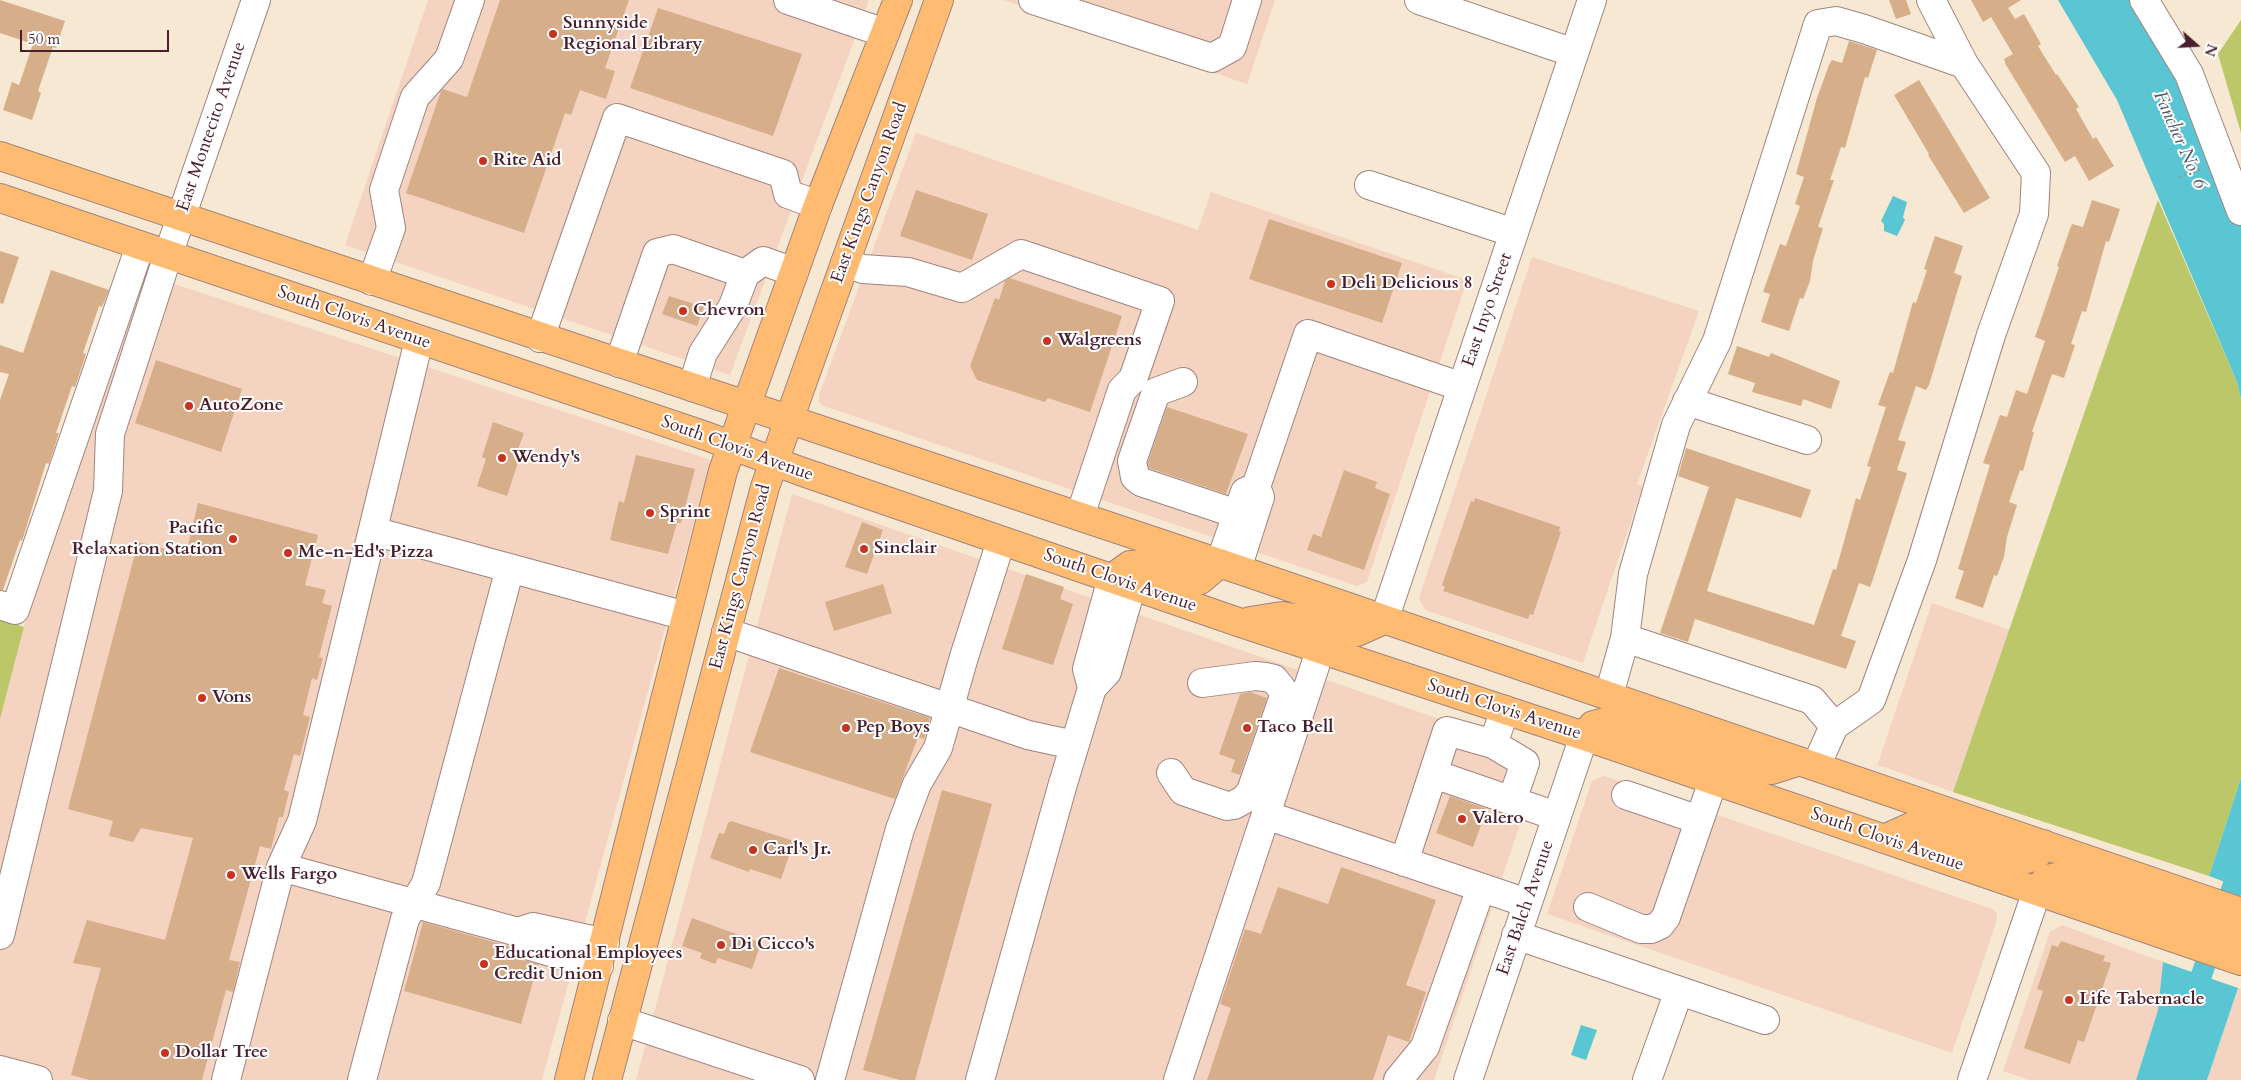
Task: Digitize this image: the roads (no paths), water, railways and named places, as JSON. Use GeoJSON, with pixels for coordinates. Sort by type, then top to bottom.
{"type":"FeatureCollection","features":[{"type":"Feature","properties":{"kind":"main road"},"geometry":{"type":"LineString","coordinates":[[569,1080],[723,472],[818,205],[898,0]]}},
{"type":"Feature","properties":{"kind":"main road","name":"East Kings Canyon Road"},"geometry":{"type":"LineString","coordinates":[[607,1080],[726,632],[774,462],[788,418],[939,0]]}},
{"type":"Feature","properties":{"kind":"main road","name":"South Clovis Avenue"},"geometry":{"type":"LineString","coordinates":[[0,156],[540,338],[747,404],[1080,516],[2044,844],[2198,921],[2239,951]]}},
{"type":"Feature","properties":{"kind":"main road","name":"South Clovis Avenue"},"geometry":{"type":"LineString","coordinates":[[0,198],[732,446],[1241,623],[1584,736],[2037,891],[2198,921],[2241,912]]}},
{"type":"Feature","properties":{"kind":"main road"},"geometry":{"type":"LineString","coordinates":[[1122,581],[1130,565],[1143,564],[1200,580],[1228,566]]}},
{"type":"Feature","properties":{"kind":"main road"},"geometry":{"type":"LineString","coordinates":[[1241,623],[1282,616],[1302,619],[1343,632],[1357,632],[1384,620]]}},
{"type":"Feature","properties":{"kind":"main road"},"geometry":{"type":"LineString","coordinates":[[1584,736],[1593,725],[1605,722],[1620,724],[1758,769],[1772,770],[1808,764]]}},
{"type":"Feature","properties":{"kind":"main road"},"geometry":{"type":"LineString","coordinates":[[1884,839],[1915,825],[2026,859],[2035,857],[2044,844]]}},
{"type":"Feature","properties":{"kind":"main road"},"geometry":{"type":"LineString","coordinates":[[588,1080],[611,984],[602,954]]}},
{"type":"Feature","properties":{"kind":"street","name":"East Montecito Avenue"},"geometry":{"type":"LineString","coordinates":[[0,935],[108,491],[110,434],[168,255],[256,0]]}},
{"type":"Feature","properties":{"kind":"street"},"geometry":{"type":"LineString","coordinates":[[372,281],[391,228],[384,190],[415,97],[450,59],[470,0]]}},
{"type":"Feature","properties":{"kind":"street"},"geometry":{"type":"LineString","coordinates":[[788,0],[885,33]]}},
{"type":"Feature","properties":{"kind":"street"},"geometry":{"type":"LineString","coordinates":[[1034,0],[1212,58],[1232,46],[1247,0]]}},
{"type":"Feature","properties":{"kind":"street"},"geometry":{"type":"LineString","coordinates":[[1419,0],[1574,53]]}},
{"type":"Feature","properties":{"kind":"street","name":"East Inyo Street"},"geometry":{"type":"LineString","coordinates":[[1384,620],[1592,0]]}},
{"type":"Feature","properties":{"kind":"street"},"geometry":{"type":"LineString","coordinates":[[1808,764],[1834,726],[1871,700],[1922,560],[1991,335],[2034,214],[2036,173],[1964,64],[1931,0]]}},
{"type":"Feature","properties":{"kind":"street"},"geometry":{"type":"LineString","coordinates":[[2144,0],[2189,74],[2241,211]]}},
{"type":"Feature","properties":{"kind":"street"},"geometry":{"type":"LineString","coordinates":[[1609,695],[1625,638],[1633,574],[1676,425],[1717,341],[1818,24],[1836,21],[1964,64]]}},
{"type":"Feature","properties":{"kind":"street"},"geometry":{"type":"LineString","coordinates":[[540,338],[617,118],[783,174],[788,194],[818,205]]}},
{"type":"Feature","properties":{"kind":"street"},"geometry":{"type":"LineString","coordinates":[[1369,185],[1514,233]]}},
{"type":"Feature","properties":{"kind":"street"},"geometry":{"type":"LineString","coordinates":[[0,605],[15,610],[140,246]]}},
{"type":"Feature","properties":{"kind":"street"},"geometry":{"type":"LineString","coordinates":[[619,363],[657,253],[673,249],[744,274]]}},
{"type":"Feature","properties":{"kind":"street"},"geometry":{"type":"LineString","coordinates":[[845,262],[863,269],[908,272],[962,288],[1021,254],[1160,301],[1133,379],[1122,390],[1080,516]]}},
{"type":"Feature","properties":{"kind":"street"},"geometry":{"type":"LineString","coordinates":[[692,388],[703,353],[733,306],[744,274],[763,261],[794,272]]}},
{"type":"Feature","properties":{"kind":"street"},"geometry":{"type":"LineString","coordinates":[[1228,566],[1260,498],[1256,487],[1308,334],[1462,387]]}},
{"type":"Feature","properties":{"kind":"street"},"geometry":{"type":"LineString","coordinates":[[226,1080],[282,867],[302,821],[419,340]]}},
{"type":"Feature","properties":{"kind":"street"},"geometry":{"type":"LineString","coordinates":[[1183,382],[1156,392],[1132,461],[1135,477],[1141,482],[1237,514]]}},
{"type":"Feature","properties":{"kind":"street"},"geometry":{"type":"LineString","coordinates":[[1687,401],[1807,440]]}},
{"type":"Feature","properties":{"kind":"street"},"geometry":{"type":"LineString","coordinates":[[1228,566],[1237,514],[1245,492],[1256,487]]}},
{"type":"Feature","properties":{"kind":"street"},"geometry":{"type":"LineString","coordinates":[[373,531],[686,616]]}},
{"type":"Feature","properties":{"kind":"street"},"geometry":{"type":"LineString","coordinates":[[830,1080],[900,829],[917,784],[938,748],[951,709],[964,657],[1001,541]]}},
{"type":"Feature","properties":{"kind":"street"},"geometry":{"type":"LineString","coordinates":[[362,1080],[405,919],[426,883],[510,568]]}},
{"type":"Feature","properties":{"kind":"street"},"geometry":{"type":"LineString","coordinates":[[980,1080],[1074,745],[1092,688],[1087,669],[1122,581]]}},
{"type":"Feature","properties":{"kind":"street"},"geometry":{"type":"LineString","coordinates":[[726,632],[1028,735],[1074,745]]}},
{"type":"Feature","properties":{"kind":"street"},"geometry":{"type":"LineString","coordinates":[[1625,638],[1812,700],[1834,726]]}},
{"type":"Feature","properties":{"kind":"street"},"geometry":{"type":"LineString","coordinates":[[1178,1080],[1321,648]]}},
{"type":"Feature","properties":{"kind":"street"},"geometry":{"type":"LineString","coordinates":[[1171,773],[1183,791],[1227,806],[1239,803],[1251,790],[1285,693],[1274,679],[1266,677],[1255,676],[1202,683]]}},
{"type":"Feature","properties":{"kind":"street"},"geometry":{"type":"LineString","coordinates":[[1493,744],[1505,710]]}},
{"type":"Feature","properties":{"kind":"street"},"geometry":{"type":"LineString","coordinates":[[1404,862],[1447,731],[1493,744],[1525,763],[1512,800]]}},
{"type":"Feature","properties":{"kind":"street","name":"East Balch Avenue"},"geometry":{"type":"LineString","coordinates":[[1468,1080],[1584,736]]}},
{"type":"Feature","properties":{"kind":"street"},"geometry":{"type":"LineString","coordinates":[[1434,774],[1556,816]]}},
{"type":"Feature","properties":{"kind":"street"},"geometry":{"type":"LineString","coordinates":[[1588,907],[1641,929],[1660,925],[1666,918],[1713,781]]}},
{"type":"Feature","properties":{"kind":"street"},"geometry":{"type":"LineString","coordinates":[[1626,795],[1700,820]]}},
{"type":"Feature","properties":{"kind":"street"},"geometry":{"type":"LineString","coordinates":[[1266,815],[1527,904]]}},
{"type":"Feature","properties":{"kind":"street"},"geometry":{"type":"LineString","coordinates":[[282,867],[518,932],[533,927],[602,954]]}},
{"type":"Feature","properties":{"kind":"street"},"geometry":{"type":"LineString","coordinates":[[1398,1080],[1425,1047],[1481,888]]}},
{"type":"Feature","properties":{"kind":"street"},"geometry":{"type":"LineString","coordinates":[[1972,1080],[2037,891]]}},
{"type":"Feature","properties":{"kind":"street"},"geometry":{"type":"LineString","coordinates":[[1516,935],[1765,1020]]}},
{"type":"Feature","properties":{"kind":"street"},"geometry":{"type":"LineString","coordinates":[[1647,1080],[1678,991]]}},
{"type":"Feature","properties":{"kind":"street"},"geometry":{"type":"LineString","coordinates":[[622,1022],[800,1080]]}},
{"type":"Feature","properties":{"kind":"street"},"geometry":{"type":"LineString","coordinates":[[0,1070],[38,1080]]}},
{"type":"Feature","properties":{"kind":"water"},"geometry":{"type":"Polygon","coordinates":[[[2058,0],[2161,0],[2200,65],[2241,182],[2241,399],[2237,382],[2117,100],[2058,0]]]}},
{"type":"Feature","properties":{"kind":"water"},"geometry":{"type":"Polygon","coordinates":[[[1893,196],[1907,202],[1903,217],[1905,220],[1897,236],[1884,231],[1884,224],[1881,221],[1893,196]]]}},
{"type":"Feature","properties":{"kind":"water"},"geometry":{"type":"Polygon","coordinates":[[[2241,778],[2241,888],[2209,876],[2241,778]]]}},
{"type":"Feature","properties":{"kind":"water"},"geometry":{"type":"Polygon","coordinates":[[[2163,962],[2238,988],[2207,1080],[2136,1080],[2158,1010],[2163,962]]]}},
{"type":"Feature","properties":{"kind":"water"},"geometry":{"type":"Polygon","coordinates":[[[1581,1025],[1597,1030],[1586,1060],[1571,1055],[1581,1025]]]}},
{"type":"Feature","properties":{"kind":"waterway","name":"Fancher No. 6"},"geometry":{"type":"LineString","coordinates":[[2192,1002],[2241,863]]}},
{"type":"Feature","properties":{"kind":"place","name":"Sunnyside Regional Library"},"geometry":{"type":"Point","coordinates":[553,34]}},
{"type":"Feature","properties":{"kind":"place","name":"Rite Aid"},"geometry":{"type":"Point","coordinates":[483,161]}},
{"type":"Feature","properties":{"kind":"place","name":"Deli Delicious 8"},"geometry":{"type":"Point","coordinates":[1331,284]}},
{"type":"Feature","properties":{"kind":"place","name":"Chevron"},"geometry":{"type":"Point","coordinates":[683,311]}},
{"type":"Feature","properties":{"kind":"place","name":"Walgreens"},"geometry":{"type":"Point","coordinates":[1047,341]}},
{"type":"Feature","properties":{"kind":"place","name":"AutoZone"},"geometry":{"type":"Point","coordinates":[189,406]}},
{"type":"Feature","properties":{"kind":"place","name":"Wendy's"},"geometry":{"type":"Point","coordinates":[502,458]}},
{"type":"Feature","properties":{"kind":"place","name":"Sprint"},"geometry":{"type":"Point","coordinates":[650,513]}},
{"type":"Feature","properties":{"kind":"place","name":"Pacific Relaxation Station"},"geometry":{"type":"Point","coordinates":[233,539]}},
{"type":"Feature","properties":{"kind":"place","name":"Sinclair"},"geometry":{"type":"Point","coordinates":[864,549]}},
{"type":"Feature","properties":{"kind":"place","name":"Me-n-Ed's Pizza"},"geometry":{"type":"Point","coordinates":[288,553]}},
{"type":"Feature","properties":{"kind":"place","name":"Vons"},"geometry":{"type":"Point","coordinates":[202,698]}},
{"type":"Feature","properties":{"kind":"place","name":"Pep Boys"},"geometry":{"type":"Point","coordinates":[846,728]}},
{"type":"Feature","properties":{"kind":"place","name":"Taco Bell"},"geometry":{"type":"Point","coordinates":[1247,728]}},
{"type":"Feature","properties":{"kind":"place","name":"Valero"},"geometry":{"type":"Point","coordinates":[1462,819]}},
{"type":"Feature","properties":{"kind":"place","name":"Carl's Jr."},"geometry":{"type":"Point","coordinates":[753,850]}},
{"type":"Feature","properties":{"kind":"place","name":"Wells Fargo"},"geometry":{"type":"Point","coordinates":[231,875]}},
{"type":"Feature","properties":{"kind":"place","name":"Di Cicco's"},"geometry":{"type":"Point","coordinates":[721,945]}},
{"type":"Feature","properties":{"kind":"place","name":"Educational Employees Credit Union"},"geometry":{"type":"Point","coordinates":[484,964]}},
{"type":"Feature","properties":{"kind":"place","name":"Life Tabernacle"},"geometry":{"type":"Point","coordinates":[2069,1000]}},
{"type":"Feature","properties":{"kind":"place","name":"Dollar Tree"},"geometry":{"type":"Point","coordinates":[165,1053]}}]}
